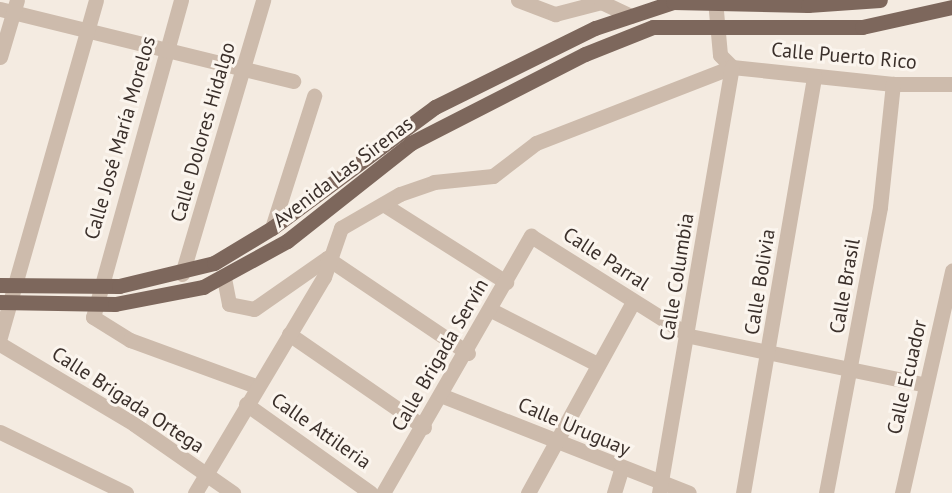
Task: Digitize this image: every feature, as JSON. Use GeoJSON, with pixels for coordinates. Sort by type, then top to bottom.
{"type":"FeatureCollection","features":[{"type":"Feature","properties":{"kind":"main road","name":"Avenida Las Sirenas"},"geometry":{"type":"LineString","coordinates":[[0,285],[98,287],[182,274],[214,263],[272,228],[426,112],[595,28],[673,2],[715,1],[808,5],[880,0]]}},
{"type":"Feature","properties":{"kind":"main road","name":"Avenida Las Sirenas"},"geometry":{"type":"LineString","coordinates":[[6,303],[93,305],[177,295],[225,278],[287,241],[386,161],[451,121],[585,54],[653,27],[715,25],[862,27],[952,7]]}},
{"type":"Feature","properties":{"kind":"street"},"geometry":{"type":"LineString","coordinates":[[0,337],[6,303],[18,286],[96,0]]}},
{"type":"Feature","properties":{"kind":"street","name":"Calle José María Morelos"},"geometry":{"type":"LineString","coordinates":[[93,305],[181,0]]}},
{"type":"Feature","properties":{"kind":"street","name":"Calle Dolores Hidalgo"},"geometry":{"type":"LineString","coordinates":[[182,274],[263,0]]}},
{"type":"Feature","properties":{"kind":"street"},"geometry":{"type":"LineString","coordinates":[[518,0],[555,14],[601,2],[632,16]]}},
{"type":"Feature","properties":{"kind":"street"},"geometry":{"type":"LineString","coordinates":[[715,1],[715,25],[721,59],[732,67]]}},
{"type":"Feature","properties":{"kind":"street"},"geometry":{"type":"LineString","coordinates":[[0,57],[10,7],[87,31],[293,81]]}},
{"type":"Feature","properties":{"kind":"street"},"geometry":{"type":"LineString","coordinates":[[195,493],[256,386],[324,277],[327,258],[341,228],[383,204],[434,182],[493,176],[547,138],[732,67]]}},
{"type":"Feature","properties":{"kind":"street","name":"Calle Puerto Rico"},"geometry":{"type":"LineString","coordinates":[[732,67],[893,84],[952,84]]}},
{"type":"Feature","properties":{"kind":"street","name":"Calle Columbia"},"geometry":{"type":"LineString","coordinates":[[660,490],[690,336],[732,67]]}},
{"type":"Feature","properties":{"kind":"street","name":"Calle Bolivia"},"geometry":{"type":"LineString","coordinates":[[743,493],[770,356],[814,76]]}},
{"type":"Feature","properties":{"kind":"street","name":"Calle Brasil"},"geometry":{"type":"LineString","coordinates":[[826,493],[851,371],[880,207],[893,84]]}},
{"type":"Feature","properties":{"kind":"street"},"geometry":{"type":"LineString","coordinates":[[272,228],[314,96]]}},
{"type":"Feature","properties":{"kind":"street"},"geometry":{"type":"LineString","coordinates":[[383,204],[506,282]]}},
{"type":"Feature","properties":{"kind":"street","name":"Calle Parral"},"geometry":{"type":"LineString","coordinates":[[531,236],[690,336],[770,356],[926,386]]}},
{"type":"Feature","properties":{"kind":"street","name":"Calle Brigada Servín"},"geometry":{"type":"LineString","coordinates":[[383,493],[468,353],[531,236]]}},
{"type":"Feature","properties":{"kind":"street"},"geometry":{"type":"LineString","coordinates":[[225,278],[229,304],[254,309],[327,258]]}},
{"type":"Feature","properties":{"kind":"street"},"geometry":{"type":"LineString","coordinates":[[327,258],[468,353]]}},
{"type":"Feature","properties":{"kind":"street","name":"Calle Ecuador"},"geometry":{"type":"LineString","coordinates":[[902,493],[952,274]]}},
{"type":"Feature","properties":{"kind":"street"},"geometry":{"type":"LineString","coordinates":[[528,493],[553,440],[633,302]]}},
{"type":"Feature","properties":{"kind":"street"},"geometry":{"type":"LineString","coordinates":[[93,305],[96,321],[178,360],[256,386]]}},
{"type":"Feature","properties":{"kind":"street"},"geometry":{"type":"LineString","coordinates":[[491,310],[597,364]]}},
{"type":"Feature","properties":{"kind":"street"},"geometry":{"type":"LineString","coordinates":[[290,334],[424,426]]}},
{"type":"Feature","properties":{"kind":"street","name":"Calle Brigada Ortega"},"geometry":{"type":"LineString","coordinates":[[0,344],[134,424],[233,493]]}},
{"type":"Feature","properties":{"kind":"street","name":"Calle Uruguay"},"geometry":{"type":"LineString","coordinates":[[443,396],[553,440],[660,490],[689,493]]}},
{"type":"Feature","properties":{"kind":"street","name":"Calle Attileria"},"geometry":{"type":"LineString","coordinates":[[246,404],[371,493]]}},
{"type":"Feature","properties":{"kind":"street"},"geometry":{"type":"LineString","coordinates":[[0,432],[126,493]]}},
{"type":"Feature","properties":{"kind":"street"},"geometry":{"type":"LineString","coordinates":[[614,493],[621,470]]}}]}
